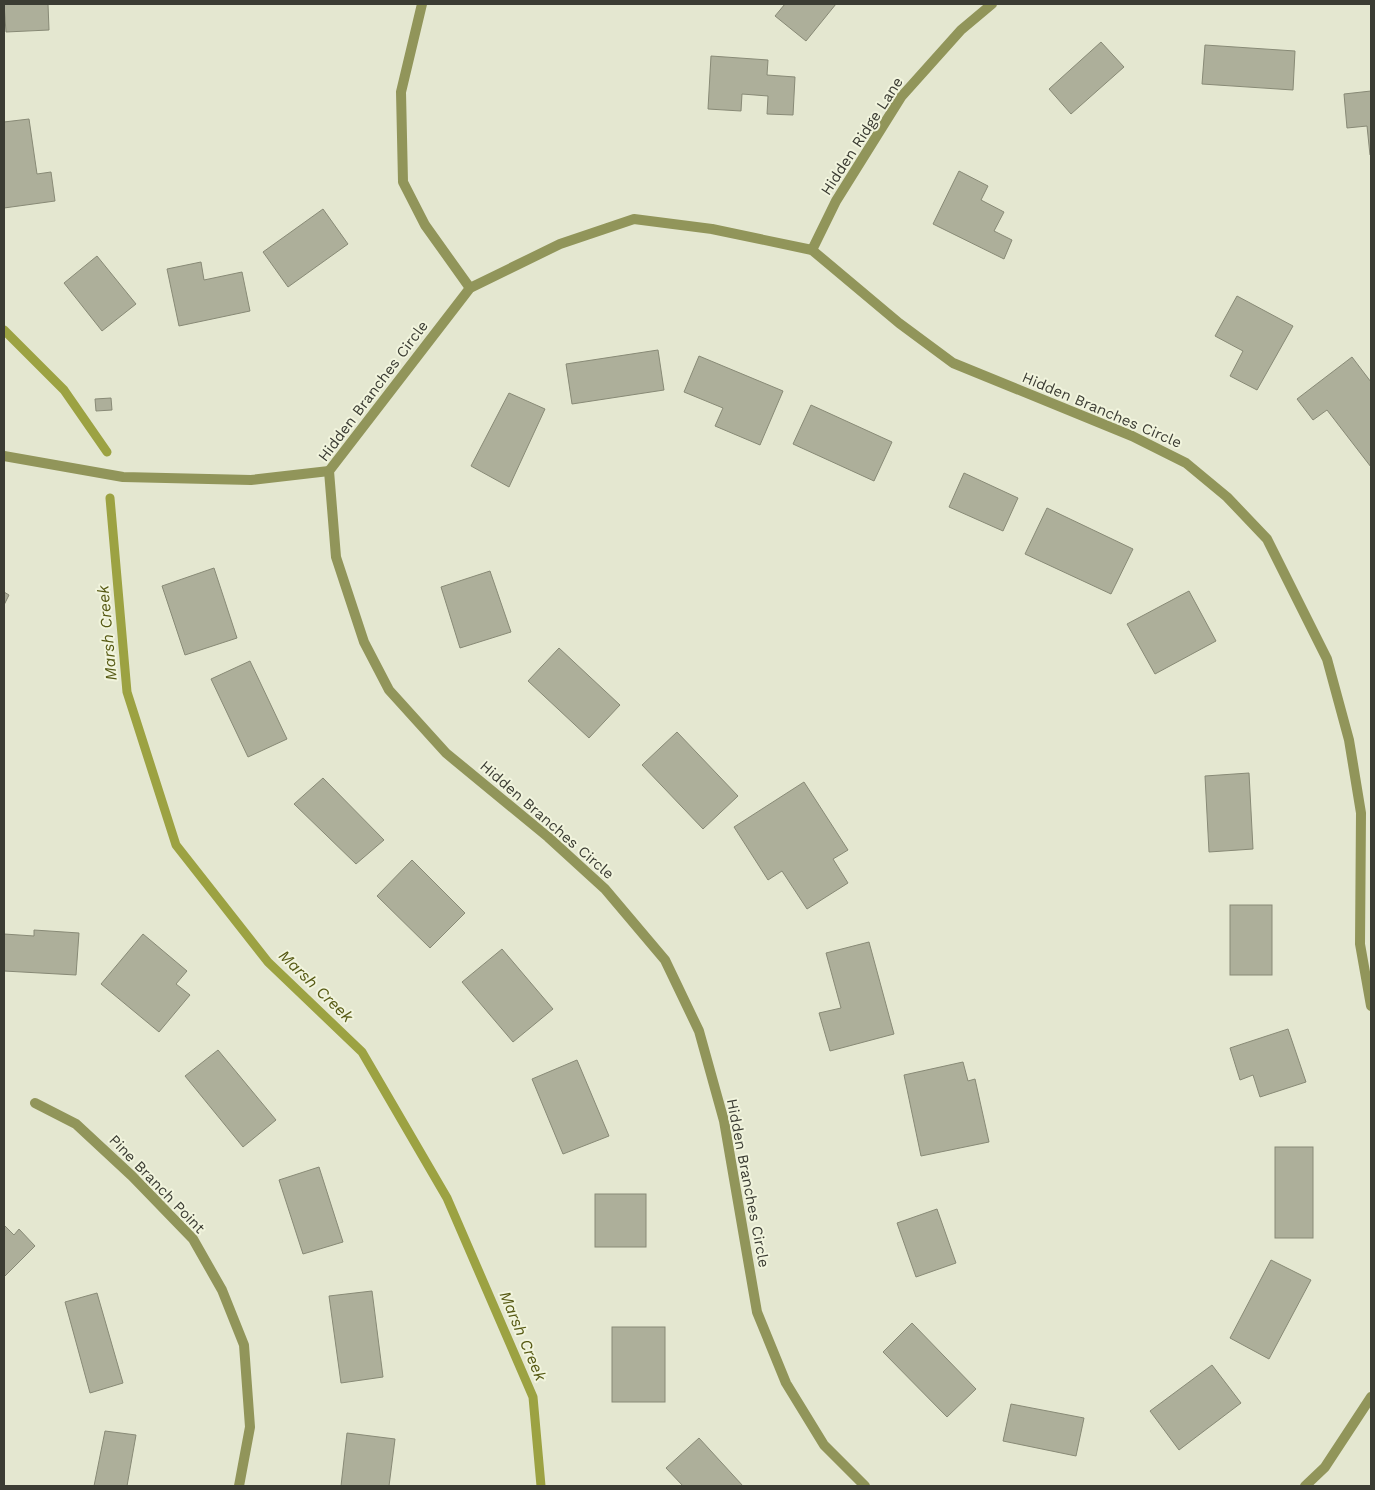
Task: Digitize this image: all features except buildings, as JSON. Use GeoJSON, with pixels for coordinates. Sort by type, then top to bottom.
{"type":"FeatureCollection","features":[{"type":"Feature","properties":{"kind":"street"},"geometry":{"type":"LineString","coordinates":[[422,4],[401,92],[403,182],[425,225],[470,288],[560,244],[634,219],[712,229],[812,250]]}},
{"type":"Feature","properties":{"kind":"street","name":"Hidden Ridge Lane"},"geometry":{"type":"LineString","coordinates":[[812,250],[836,201],[901,98],[961,30],[992,4]]}},
{"type":"Feature","properties":{"kind":"street","name":"Hidden Branches Circle"},"geometry":{"type":"LineString","coordinates":[[812,250],[899,323],[953,363],[1132,436],[1186,463],[1226,497],[1268,539],[1327,659],[1349,740],[1361,813],[1360,944],[1371,1006]]}},
{"type":"Feature","properties":{"kind":"street","name":"Hidden Branches Circle"},"geometry":{"type":"LineString","coordinates":[[470,288],[329,471],[336,557],[364,642],[389,690],[446,753],[548,837],[605,889],[665,960],[699,1031],[724,1121],[757,1312],[786,1382],[824,1445],[865,1486]]}},
{"type":"Feature","properties":{"kind":"street"},"geometry":{"type":"LineString","coordinates":[[4,456],[123,477],[251,480],[329,471]]}},
{"type":"Feature","properties":{"kind":"street","name":"Pine Branch Point"},"geometry":{"type":"LineString","coordinates":[[35,1103],[76,1124],[132,1176],[193,1239],[222,1290],[244,1345],[250,1427],[239,1486]]}},
{"type":"Feature","properties":{"kind":"street"},"geometry":{"type":"LineString","coordinates":[[1305,1486],[1325,1467],[1371,1397]]}},
{"type":"Feature","properties":{"kind":"waterway","name":"Marsh Creek"},"geometry":{"type":"LineString","coordinates":[[4,330],[64,390],[107,452]]}},
{"type":"Feature","properties":{"kind":"waterway","name":"Marsh Creek"},"geometry":{"type":"LineString","coordinates":[[110,498],[127,692],[176,845],[268,962],[362,1052],[447,1198],[533,1397],[541,1486]]}}]}
